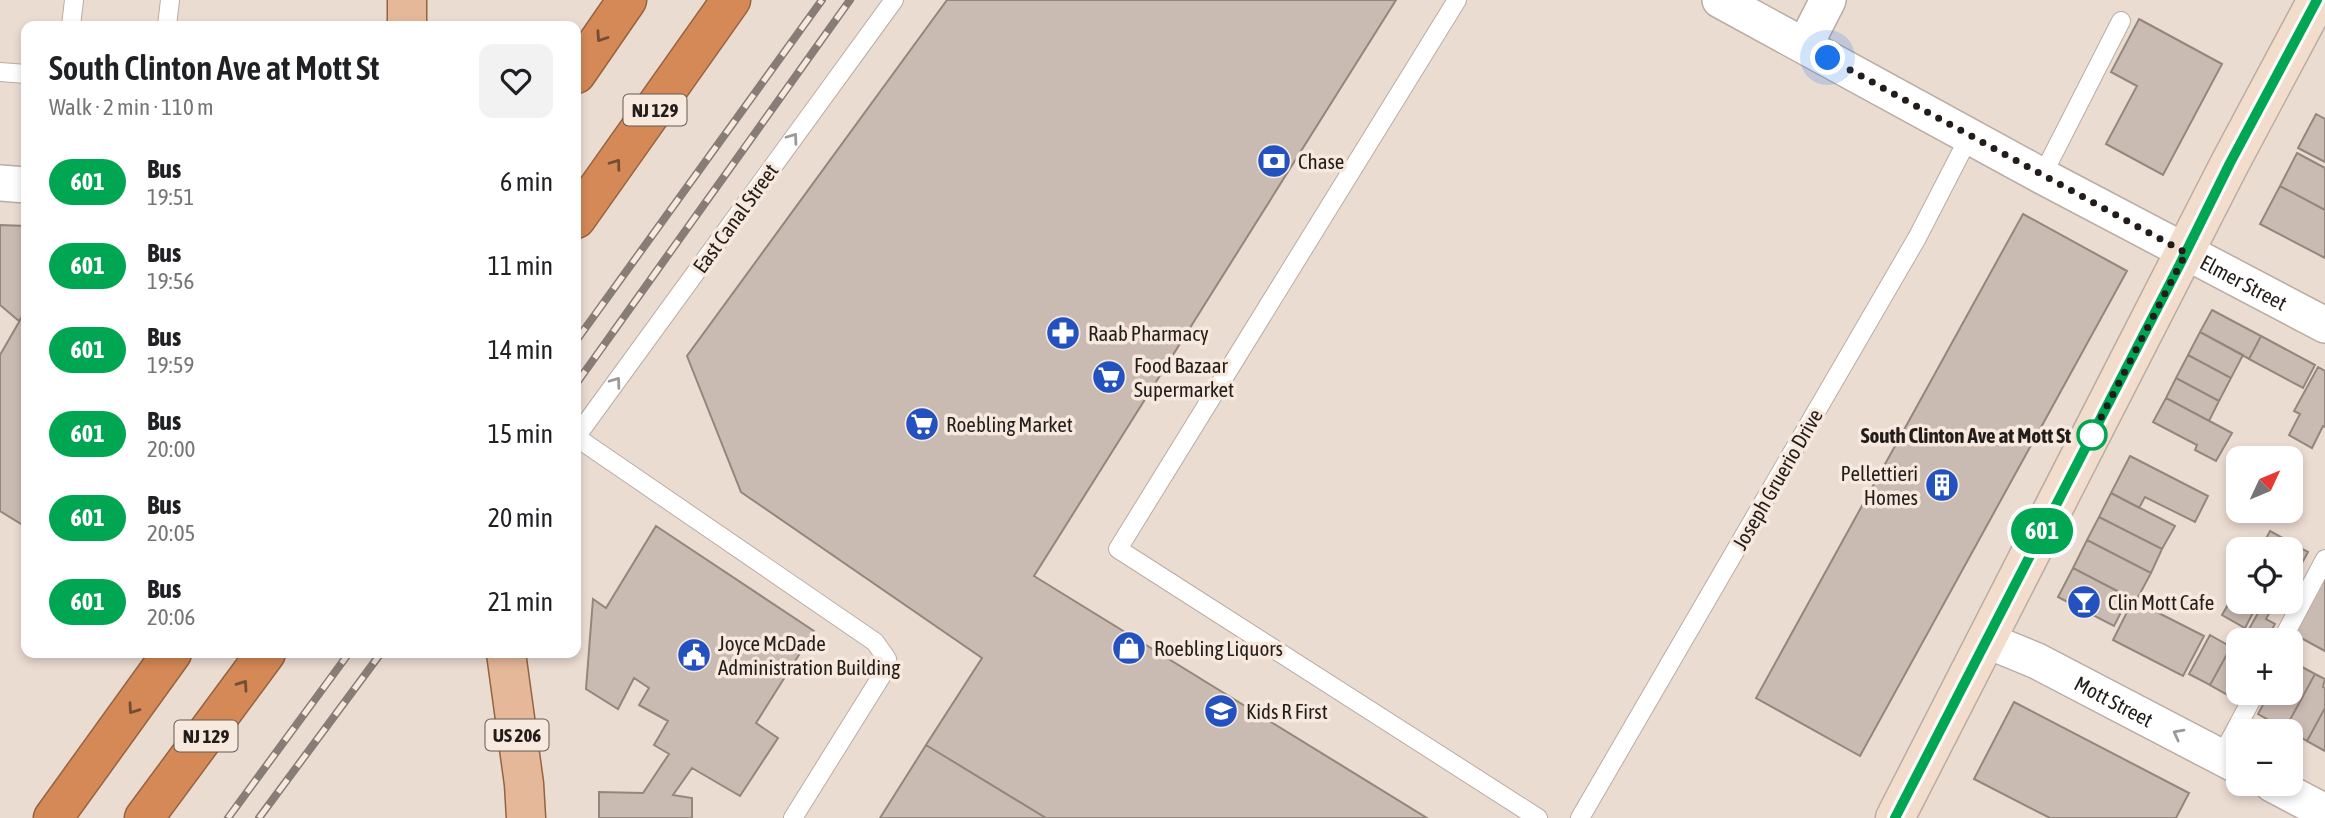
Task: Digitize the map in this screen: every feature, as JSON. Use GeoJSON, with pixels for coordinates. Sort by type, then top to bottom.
{"type":"FeatureCollection","features":[{"type":"Feature","properties":{"kind":"highway"},"geometry":{"type":"LineString","coordinates":[[581,67],[627,0]]}},
{"type":"Feature","properties":{"kind":"highway","name":"NJ 129"},"geometry":{"type":"LineString","coordinates":[[581,212],[732,0]]}},
{"type":"Feature","properties":{"kind":"highway"},"geometry":{"type":"LineString","coordinates":[[53,818],[168,658]]}},
{"type":"Feature","properties":{"kind":"highway","name":"NJ 129"},"geometry":{"type":"LineString","coordinates":[[144,818],[262,658]]}},
{"type":"Feature","properties":{"kind":"main road"},"geometry":{"type":"LineString","coordinates":[[407,0],[407,21]]}},
{"type":"Feature","properties":{"kind":"main road","name":"US 206"},"geometry":{"type":"LineString","coordinates":[[507,658],[526,818]]}},
{"type":"Feature","properties":{"kind":"street","name":"Elmer Street"},"geometry":{"type":"LineString","coordinates":[[1720,0],[2042,176],[2325,325]]}},
{"type":"Feature","properties":{"kind":"street"},"geometry":{"type":"LineString","coordinates":[[1804,45],[1828,0]]}},
{"type":"Feature","properties":{"kind":"street"},"geometry":{"type":"LineString","coordinates":[[1895,818],[2316,0]]}},
{"type":"Feature","properties":{"kind":"street"},"geometry":{"type":"LineString","coordinates":[[0,183],[21,184]]}},
{"type":"Feature","properties":{"kind":"street","name":"Mott Street"},"geometry":{"type":"LineString","coordinates":[[1986,640],[2037,660],[2226,760]]}},
{"type":"Feature","properties":{"kind":"street"},"geometry":{"type":"LineString","coordinates":[[2295,796],[2325,812]]}},
{"type":"Feature","properties":{"kind":"lane"},"geometry":{"type":"LineString","coordinates":[[72,21],[74,0]]}},
{"type":"Feature","properties":{"kind":"lane"},"geometry":{"type":"LineString","coordinates":[[168,21],[170,0]]}},
{"type":"Feature","properties":{"kind":"lane","name":"East Canal Street"},"geometry":{"type":"LineString","coordinates":[[581,430],[894,0]]}},
{"type":"Feature","properties":{"kind":"lane"},"geometry":{"type":"LineString","coordinates":[[1457,0],[1118,549],[1538,818]]}},
{"type":"Feature","properties":{"kind":"lane"},"geometry":{"type":"LineString","coordinates":[[2042,176],[2121,21]]}},
{"type":"Feature","properties":{"kind":"lane"},"geometry":{"type":"LineString","coordinates":[[0,72],[21,74]]}},
{"type":"Feature","properties":{"kind":"lane","name":"Joseph Gruerio Drive"},"geometry":{"type":"LineString","coordinates":[[1580,818],[1912,248],[1969,136]]}},
{"type":"Feature","properties":{"kind":"lane"},"geometry":{"type":"LineString","coordinates":[[581,440],[875,642],[887,659],[884,672],[793,818]]}},
{"type":"Feature","properties":{"kind":"lane"},"geometry":{"type":"LineString","coordinates":[[2288,628],[2325,559]]}},
{"type":"Feature","properties":{"kind":"building","name":"Roebling Market"},"geometry":{"type":"Polygon","coordinates":[[[947,0],[1396,0],[1034,576],[1427,818],[1046,818],[926,745],[982,658],[741,492],[687,356],[947,0]]]}},
{"type":"Feature","properties":{"kind":"building"},"geometry":{"type":"Polygon","coordinates":[[[2139,19],[2222,64],[2163,175],[2106,144],[2137,86],[2111,72],[2139,19]]]}},
{"type":"Feature","properties":{"kind":"building"},"geometry":{"type":"Polygon","coordinates":[[[2316,114],[2325,119],[2325,162],[2298,148],[2316,114]]]}},
{"type":"Feature","properties":{"kind":"building"},"geometry":{"type":"Polygon","coordinates":[[[2297,153],[2325,168],[2325,210],[2280,186],[2297,153]]]}},
{"type":"Feature","properties":{"kind":"building"},"geometry":{"type":"Polygon","coordinates":[[[2280,186],[2325,210],[2325,258],[2260,224],[2280,186]]]}},
{"type":"Feature","properties":{"kind":"building","name":"Pellettieri Homes"},"geometry":{"type":"Polygon","coordinates":[[[2023,214],[2127,271],[1860,756],[1756,698],[2023,214]]]}},
{"type":"Feature","properties":{"kind":"building"},"geometry":{"type":"Polygon","coordinates":[[[0,225],[21,226],[19,321],[0,305],[0,225]]]}},
{"type":"Feature","properties":{"kind":"building"},"geometry":{"type":"Polygon","coordinates":[[[2212,310],[2261,336],[2249,359],[2200,332],[2212,310]]]}},
{"type":"Feature","properties":{"kind":"building"},"geometry":{"type":"Polygon","coordinates":[[[21,319],[21,524],[0,511],[0,355],[21,319]]]}},
{"type":"Feature","properties":{"kind":"building"},"geometry":{"type":"Polygon","coordinates":[[[2200,332],[2243,355],[2231,378],[2188,355],[2200,332]]]}},
{"type":"Feature","properties":{"kind":"building"},"geometry":{"type":"Polygon","coordinates":[[[2261,336],[2315,365],[2303,388],[2249,359],[2261,336]]]}},
{"type":"Feature","properties":{"kind":"building"},"geometry":{"type":"Polygon","coordinates":[[[2188,355],[2231,378],[2219,401],[2176,378],[2188,355]]]}},
{"type":"Feature","properties":{"kind":"building"},"geometry":{"type":"Polygon","coordinates":[[[2318,367],[2325,371],[2325,427],[2323,426],[2312,448],[2289,435],[2300,414],[2294,411],[2318,367]]]}},
{"type":"Feature","properties":{"kind":"building"},"geometry":{"type":"Polygon","coordinates":[[[2176,378],[2219,401],[2209,421],[2166,398],[2176,378]]]}},
{"type":"Feature","properties":{"kind":"building"},"geometry":{"type":"Polygon","coordinates":[[[2166,398],[2232,433],[2216,461],[2195,450],[2197,445],[2153,422],[2166,398]]]}},
{"type":"Feature","properties":{"kind":"building"},"geometry":{"type":"Polygon","coordinates":[[[2130,456],[2208,496],[2195,522],[2145,497],[2139,508],[2111,493],[2130,456]]]}},
{"type":"Feature","properties":{"kind":"building"},"geometry":{"type":"Polygon","coordinates":[[[2111,493],[2175,526],[2162,549],[2099,517],[2111,493]]]}},
{"type":"Feature","properties":{"kind":"building"},"geometry":{"type":"Polygon","coordinates":[[[2099,517],[2162,549],[2151,573],[2087,540],[2099,517]]]}},
{"type":"Feature","properties":{"kind":"building","name":"Joyce McDade Administration Building"},"geometry":{"type":"Polygon","coordinates":[[[656,526],[814,631],[756,723],[778,738],[740,796],[692,768],[673,795],[692,798],[692,818],[599,818],[599,792],[643,793],[669,754],[654,745],[668,721],[639,705],[649,688],[634,678],[618,709],[586,689],[593,599],[606,608],[656,526]]]}},
{"type":"Feature","properties":{"kind":"building"},"geometry":{"type":"Polygon","coordinates":[[[2270,531],[2281,537],[2267,537],[2270,531]]]}},
{"type":"Feature","properties":{"kind":"building"},"geometry":{"type":"Polygon","coordinates":[[[2087,540],[2151,573],[2136,601],[2073,568],[2087,540]]]}},
{"type":"Feature","properties":{"kind":"building"},"geometry":{"type":"Polygon","coordinates":[[[2325,567],[2325,651],[2303,639],[2303,628],[2292,628],[2300,614],[2303,614],[2303,608],[2325,567]]]}},
{"type":"Feature","properties":{"kind":"building"},"geometry":{"type":"Polygon","coordinates":[[[2073,568],[2129,597],[2114,626],[2058,597],[2073,568]]]}},
{"type":"Feature","properties":{"kind":"building"},"geometry":{"type":"Polygon","coordinates":[[[2133,600],[2204,636],[2183,676],[2113,640],[2133,600]]]}},
{"type":"Feature","properties":{"kind":"building"},"geometry":{"type":"Polygon","coordinates":[[[2226,608],[2226,614],[2252,614],[2245,628],[2222,615],[2226,608]]]}},
{"type":"Feature","properties":{"kind":"building"},"geometry":{"type":"Polygon","coordinates":[[[2257,614],[2269,614],[2266,619],[2275,624],[2273,628],[2250,628],[2257,614]]]}},
{"type":"Feature","properties":{"kind":"building"},"geometry":{"type":"Polygon","coordinates":[[[2210,635],[2226,644],[2226,656],[2210,685],[2189,674],[2210,635]]]}},
{"type":"Feature","properties":{"kind":"building"},"geometry":{"type":"Polygon","coordinates":[[[2226,656],[2226,694],[2210,685],[2226,656]]]}},
{"type":"Feature","properties":{"kind":"building"},"geometry":{"type":"Polygon","coordinates":[[[2303,668],[2315,674],[2303,696],[2303,668]]]}},
{"type":"Feature","properties":{"kind":"building"},"geometry":{"type":"Polygon","coordinates":[[[2315,674],[2325,679],[2325,708],[2307,741],[2303,739],[2303,719],[2290,719],[2298,705],[2303,705],[2303,696],[2315,674]]]}},
{"type":"Feature","properties":{"kind":"building"},"geometry":{"type":"Polygon","coordinates":[[[2014,702],[2189,793],[2176,818],[2050,818],[1974,779],[2014,702]]]}},
{"type":"Feature","properties":{"kind":"building"},"geometry":{"type":"Polygon","coordinates":[[[2263,705],[2298,705],[2290,719],[2267,719],[2258,714],[2263,705]]]}},
{"type":"Feature","properties":{"kind":"building"},"geometry":{"type":"Polygon","coordinates":[[[2325,708],[2325,751],[2307,741],[2325,708]]]}},
{"type":"Feature","properties":{"kind":"building"},"geometry":{"type":"Polygon","coordinates":[[[926,745],[1046,818],[880,818],[926,745]]]}},
{"type":"Feature","properties":{"kind":"railway"},"geometry":{"type":"LineString","coordinates":[[581,334],[822,0]]}},
{"type":"Feature","properties":{"kind":"railway"},"geometry":{"type":"LineString","coordinates":[[581,377],[850,0]]}},
{"type":"Feature","properties":{"kind":"railway"},"geometry":{"type":"LineString","coordinates":[[228,818],[345,658]]}},
{"type":"Feature","properties":{"kind":"railway"},"geometry":{"type":"LineString","coordinates":[[259,818],[377,658]]}},
{"type":"Feature","properties":{"kind":"bus line","name":"601"},"geometry":{"type":"LineString","coordinates":[[1895,818],[2230,163],[2317,0]]}},
{"type":"Feature","properties":{"kind":"place","name":"Chase"},"geometry":{"type":"Point","coordinates":[1274,161]}},
{"type":"Feature","properties":{"kind":"place","name":"Raab Pharmacy"},"geometry":{"type":"Point","coordinates":[1063,333]}},
{"type":"Feature","properties":{"kind":"place","name":"Food Bazaar Supermarket"},"geometry":{"type":"Point","coordinates":[1109,377]}},
{"type":"Feature","properties":{"kind":"place","name":"Roebling Market"},"geometry":{"type":"Point","coordinates":[922,424]}},
{"type":"Feature","properties":{"kind":"place","name":"South Clinton Ave at Mott St"},"geometry":{"type":"Point","coordinates":[2092,435]}},
{"type":"Feature","properties":{"kind":"place","name":"Pellettieri Homes"},"geometry":{"type":"Point","coordinates":[1942,485]}},
{"type":"Feature","properties":{"kind":"place","name":"Clin Mott Cafe"},"geometry":{"type":"Point","coordinates":[2084,602]}},
{"type":"Feature","properties":{"kind":"place","name":"Roebling Liquors"},"geometry":{"type":"Point","coordinates":[1129,648]}},
{"type":"Feature","properties":{"kind":"place","name":"Joyce McDade Administration Building"},"geometry":{"type":"Point","coordinates":[694,655]}},
{"type":"Feature","properties":{"kind":"place","name":"Kids R First"},"geometry":{"type":"Point","coordinates":[1221,711]}},
{"type":"Feature","properties":{"kind":"route"},"geometry":{"type":"LineString","coordinates":[[1828,58],[2186,253],[2092,435]]}}]}
